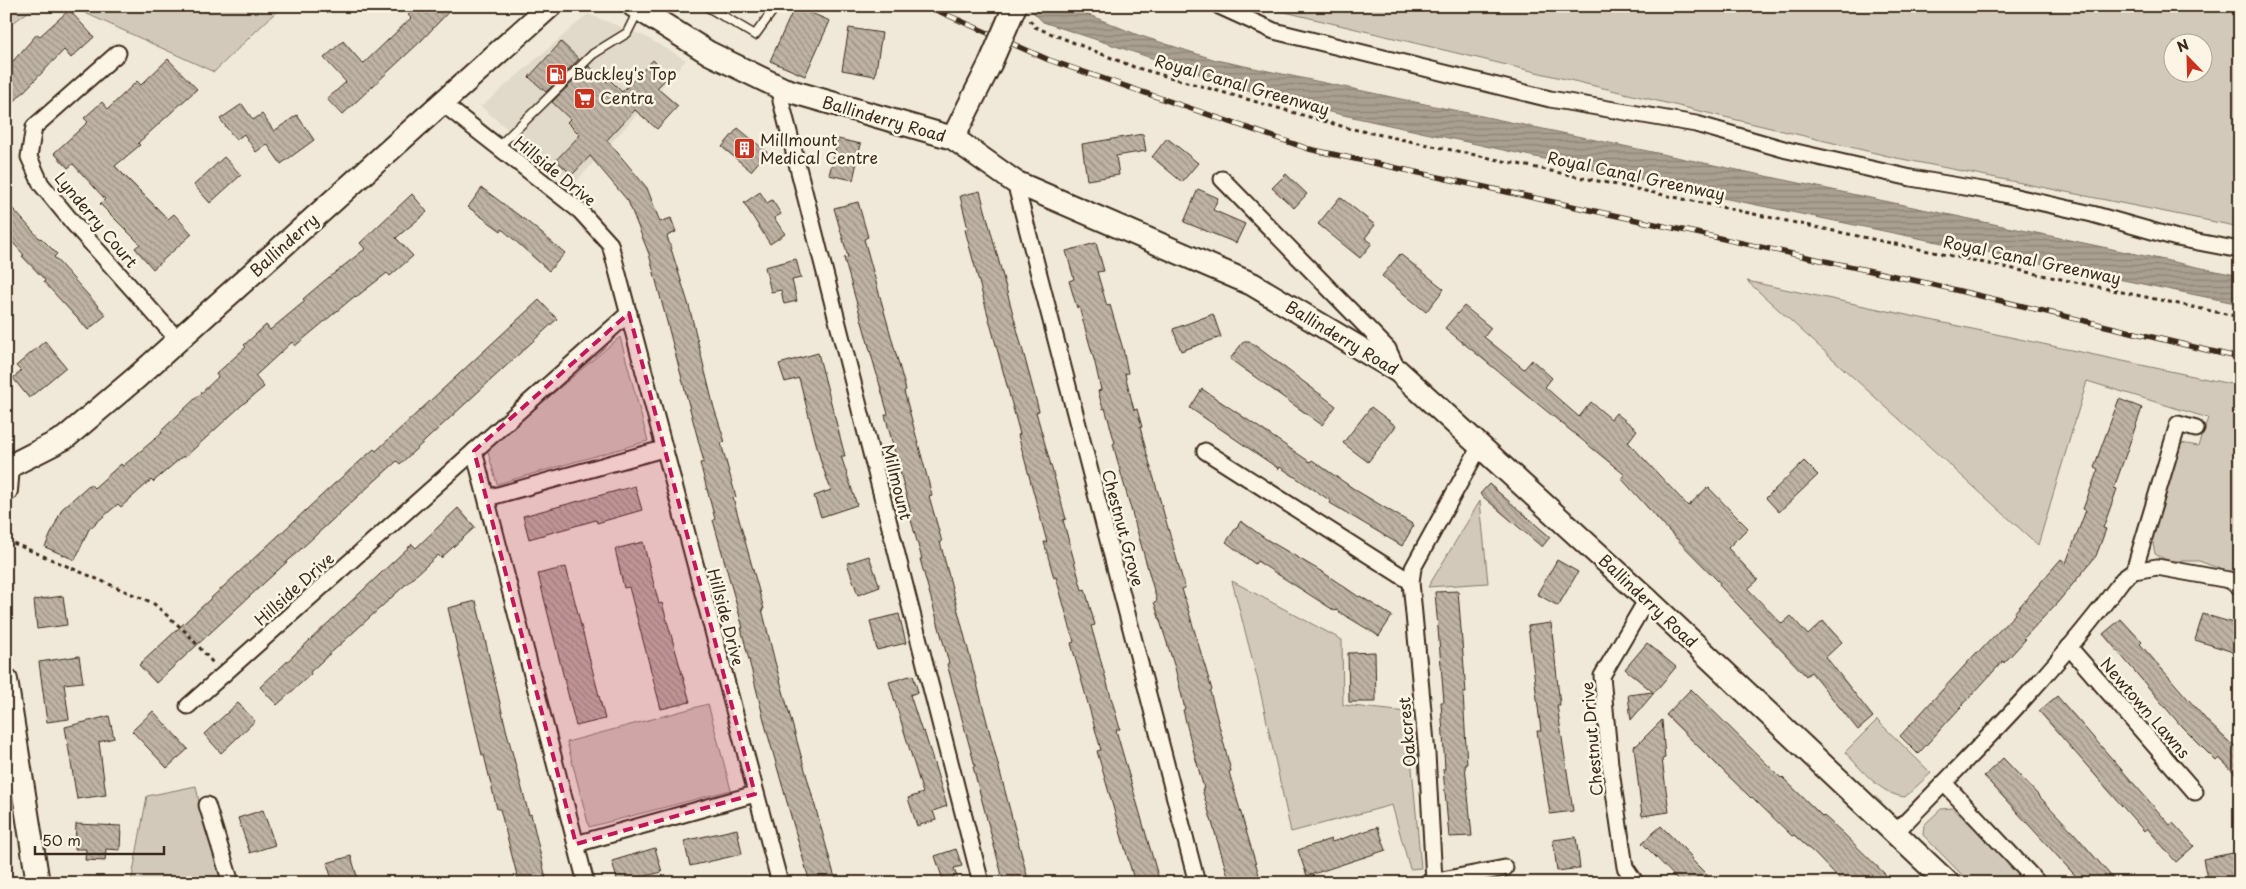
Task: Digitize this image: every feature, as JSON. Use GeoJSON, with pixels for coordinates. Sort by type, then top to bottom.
{"type":"FeatureCollection","features":[{"type":"Feature","properties":{"kind":"street","name":"Ballinderry"},"geometry":{"type":"LineString","coordinates":[[7,467],[64,438],[178,340],[550,6]]}},
{"type":"Feature","properties":{"kind":"street"},"geometry":{"type":"LineString","coordinates":[[953,138],[990,64],[1015,6]]}},
{"type":"Feature","properties":{"kind":"street"},"geometry":{"type":"LineString","coordinates":[[1219,6],[1274,31],[1540,97],[1696,124],[1787,150],[1911,178],[2021,198],[2092,214],[2177,238],[2240,250]]}},
{"type":"Feature","properties":{"kind":"street","name":"Ballinderry Road"},"geometry":{"type":"LineString","coordinates":[[636,8],[709,53],[783,89],[953,138],[1015,182],[1252,284],[1398,371],[1647,599],[1948,883]]}},
{"type":"Feature","properties":{"kind":"street","name":"Lynderry Court"},"geometry":{"type":"LineString","coordinates":[[118,53],[34,127],[29,157],[41,184],[73,223],[178,340]]}},
{"type":"Feature","properties":{"kind":"street","name":"Millmount"},"geometry":{"type":"LineString","coordinates":[[783,89],[781,101],[981,883]]}},
{"type":"Feature","properties":{"kind":"street","name":"Hillside Drive"},"geometry":{"type":"LineString","coordinates":[[442,103],[580,211],[610,244],[780,883]]}},
{"type":"Feature","properties":{"kind":"street"},"geometry":{"type":"LineString","coordinates":[[1222,179],[1388,349],[1398,371]]}},
{"type":"Feature","properties":{"kind":"street","name":"Chestnut Grove"},"geometry":{"type":"LineString","coordinates":[[1015,182],[1197,883]]}},
{"type":"Feature","properties":{"kind":"street","name":"Hillside Drive"},"geometry":{"type":"LineString","coordinates":[[188,706],[223,674],[249,654],[629,313]]}},
{"type":"Feature","properties":{"kind":"street"},"geometry":{"type":"LineString","coordinates":[[2134,571],[2178,424],[2196,429]]}},
{"type":"Feature","properties":{"kind":"street","name":"Oakcrest"},"geometry":{"type":"LineString","coordinates":[[1480,446],[1413,568],[1411,582],[1427,754],[1430,882],[1505,868]]}},
{"type":"Feature","properties":{"kind":"street"},"geometry":{"type":"LineString","coordinates":[[487,498],[663,449]]}},
{"type":"Feature","properties":{"kind":"street"},"geometry":{"type":"LineString","coordinates":[[474,451],[586,883]]}},
{"type":"Feature","properties":{"kind":"street"},"geometry":{"type":"LineString","coordinates":[[1205,451],[1411,582]]}},
{"type":"Feature","properties":{"kind":"street"},"geometry":{"type":"LineString","coordinates":[[6,490],[7,467]]}},
{"type":"Feature","properties":{"kind":"street"},"geometry":{"type":"LineString","coordinates":[[1895,832],[1944,783],[2069,647],[2123,579],[2134,571],[2157,567],[2230,580],[2240,587]]}},
{"type":"Feature","properties":{"kind":"street","name":"Chestnut Drive"},"geometry":{"type":"LineString","coordinates":[[1636,883],[1625,867],[1610,764],[1602,676],[1647,599]]}},
{"type":"Feature","properties":{"kind":"street","name":"Newtown Lawns"},"geometry":{"type":"LineString","coordinates":[[2069,647],[2195,792]]}},
{"type":"Feature","properties":{"kind":"street"},"geometry":{"type":"LineString","coordinates":[[6,680],[38,883]]}},
{"type":"Feature","properties":{"kind":"street"},"geometry":{"type":"LineString","coordinates":[[1944,783],[2038,883]]}},
{"type":"Feature","properties":{"kind":"street"},"geometry":{"type":"LineString","coordinates":[[576,844],[755,794]]}},
{"type":"Feature","properties":{"kind":"street"},"geometry":{"type":"LineString","coordinates":[[207,805],[231,883]]}},
{"type":"Feature","properties":{"kind":"lane"},"geometry":{"type":"LineString","coordinates":[[706,6],[755,35],[776,6]]}},
{"type":"Feature","properties":{"kind":"lane"},"geometry":{"type":"LineString","coordinates":[[498,147],[592,54],[627,33],[636,8]]}},
{"type":"Feature","properties":{"kind":"path","name":"Royal Canal Greenway"},"geometry":{"type":"LineString","coordinates":[[1035,27],[1134,67],[1348,128],[2240,317]]}},
{"type":"Feature","properties":{"kind":"path"},"geometry":{"type":"LineString","coordinates":[[6,540],[153,603],[187,634],[223,674]]}},
{"type":"Feature","properties":{"kind":"highlighted area"},"geometry":{"type":"Polygon","coordinates":[[[629,313],[755,794],[576,844],[474,451],[629,313]]]}},
{"type":"Feature","properties":{"kind":"shaded area"},"geometry":{"type":"Polygon","coordinates":[[[6,6],[36,6],[6,28],[6,6]]]}},
{"type":"Feature","properties":{"kind":"shaded area"},"geometry":{"type":"Polygon","coordinates":[[[70,6],[282,6],[214,72],[70,6]]]}},
{"type":"Feature","properties":{"kind":"shaded area"},"geometry":{"type":"Polygon","coordinates":[[[1022,6],[1067,6],[1138,35],[1216,60],[2240,276],[2240,304],[1718,197],[1284,102],[1043,22],[1031,10],[1022,6]]]}},
{"type":"Feature","properties":{"kind":"shaded area"},"geometry":{"type":"Polygon","coordinates":[[[1270,6],[2240,6],[2240,227],[1892,157],[1268,8],[1270,6]]]}},
{"type":"Feature","properties":{"kind":"shaded area"},"geometry":{"type":"Polygon","coordinates":[[[588,14],[644,36],[686,60],[573,185],[478,104],[482,106],[588,14]]]}},
{"type":"Feature","properties":{"kind":"shaded area"},"geometry":{"type":"Polygon","coordinates":[[[1747,281],[2240,386],[2240,576],[2199,561],[2169,561],[2155,554],[2152,538],[2181,443],[2198,446],[2208,418],[2087,381],[2038,545],[1747,281]]]}},
{"type":"Feature","properties":{"kind":"shaded area"},"geometry":{"type":"Polygon","coordinates":[[[620,337],[648,441],[497,484],[487,449],[620,337]]]}},
{"type":"Feature","properties":{"kind":"shaded area"},"geometry":{"type":"Polygon","coordinates":[[[1480,501],[1488,583],[1428,587],[1480,501]]]}},
{"type":"Feature","properties":{"kind":"shaded area"},"geometry":{"type":"Polygon","coordinates":[[[1232,581],[1342,640],[1343,705],[1407,712],[1421,868],[1410,869],[1392,805],[1291,832],[1258,681],[1232,581]]]}},
{"type":"Feature","properties":{"kind":"shaded area"},"geometry":{"type":"Polygon","coordinates":[[[708,704],[731,790],[589,827],[567,742],[708,704]]]}},
{"type":"Feature","properties":{"kind":"shaded area"},"geometry":{"type":"Polygon","coordinates":[[[1877,720],[1931,773],[1905,797],[1888,792],[1872,780],[1845,752],[1877,720]]]}},
{"type":"Feature","properties":{"kind":"shaded area"},"geometry":{"type":"Polygon","coordinates":[[[196,786],[201,812],[222,883],[131,883],[147,796],[196,786]]]}},
{"type":"Feature","properties":{"kind":"shaded area"},"geometry":{"type":"Polygon","coordinates":[[[1952,808],[2002,853],[2029,883],[1970,883],[1923,835],[1924,825],[1941,809],[1952,808]]]}},
{"type":"Feature","properties":{"kind":"building"},"geometry":{"type":"Polygon","coordinates":[[[417,6],[454,6],[421,41],[342,115],[327,99],[346,82],[324,58],[343,41],[363,64],[411,18],[408,15],[417,6]]]}},
{"type":"Feature","properties":{"kind":"building"},"geometry":{"type":"Polygon","coordinates":[[[795,6],[830,21],[805,76],[770,61],[795,6]]]}},
{"type":"Feature","properties":{"kind":"building"},"geometry":{"type":"Polygon","coordinates":[[[69,10],[94,37],[71,58],[64,50],[6,110],[6,69],[37,34],[40,36],[69,10]]]}},
{"type":"Feature","properties":{"kind":"building"},"geometry":{"type":"Polygon","coordinates":[[[849,28],[882,33],[875,76],[842,70],[849,28]]]}},
{"type":"Feature","properties":{"kind":"building"},"geometry":{"type":"Polygon","coordinates":[[[561,42],[579,59],[546,92],[529,77],[561,42]]]}},
{"type":"Feature","properties":{"kind":"building"},"geometry":{"type":"Polygon","coordinates":[[[168,59],[197,89],[138,143],[140,145],[115,166],[168,219],[174,214],[192,234],[153,269],[135,248],[140,244],[100,204],[105,199],[73,164],[68,168],[54,153],[88,122],[84,118],[102,102],[108,109],[137,81],[141,85],[168,59]]]}},
{"type":"Feature","properties":{"kind":"building"},"geometry":{"type":"Polygon","coordinates":[[[653,60],[669,76],[657,88],[678,106],[657,129],[635,110],[607,140],[647,188],[660,222],[671,218],[676,232],[667,236],[689,306],[714,408],[725,442],[721,443],[736,497],[733,498],[764,609],[762,609],[775,662],[835,878],[818,883],[810,883],[766,728],[741,628],[743,628],[713,520],[715,519],[700,463],[704,462],[649,254],[628,201],[590,156],[572,175],[556,160],[580,135],[567,122],[570,119],[552,102],[589,66],[607,82],[609,79],[622,92],[653,60]]]}},
{"type":"Feature","properties":{"kind":"building"},"geometry":{"type":"Polygon","coordinates":[[[242,104],[253,120],[262,114],[274,131],[297,115],[314,140],[281,164],[267,144],[256,152],[244,134],[236,140],[220,119],[242,104]]]}},
{"type":"Feature","properties":{"kind":"building","name":"Millmount Medical Centre"},"geometry":{"type":"Polygon","coordinates":[[[738,128],[767,152],[751,171],[722,147],[738,128]]]}},
{"type":"Feature","properties":{"kind":"building"},"geometry":{"type":"Polygon","coordinates":[[[1143,134],[1146,151],[1116,156],[1119,175],[1087,180],[1082,144],[1143,134]]]}},
{"type":"Feature","properties":{"kind":"building"},"geometry":{"type":"Polygon","coordinates":[[[1167,138],[1198,163],[1182,182],[1152,157],[1167,138]]]}},
{"type":"Feature","properties":{"kind":"building"},"geometry":{"type":"Polygon","coordinates":[[[838,139],[861,144],[853,180],[829,175],[838,139]]]}},
{"type":"Feature","properties":{"kind":"building"},"geometry":{"type":"Polygon","coordinates":[[[224,157],[241,175],[210,203],[194,185],[224,157]]]}},
{"type":"Feature","properties":{"kind":"building"},"geometry":{"type":"Polygon","coordinates":[[[1286,174],[1307,194],[1294,208],[1272,188],[1286,174]]]}},
{"type":"Feature","properties":{"kind":"building"},"geometry":{"type":"Polygon","coordinates":[[[482,188],[565,253],[549,271],[502,229],[501,231],[468,207],[482,188]]]}},
{"type":"Feature","properties":{"kind":"building"},"geometry":{"type":"Polygon","coordinates":[[[1198,189],[1218,198],[1213,210],[1245,224],[1236,243],[1184,222],[1198,189]]]}},
{"type":"Feature","properties":{"kind":"building"},"geometry":{"type":"Polygon","coordinates":[[[980,191],[1039,411],[1036,412],[1066,519],[1063,520],[1082,590],[1085,589],[1095,625],[1091,626],[1120,729],[1116,730],[1160,883],[1135,883],[1097,751],[1101,750],[1071,643],[1074,642],[1044,542],[1047,542],[1018,435],[1020,434],[965,230],[968,229],[960,196],[980,191]]]}},
{"type":"Feature","properties":{"kind":"building"},"geometry":{"type":"Polygon","coordinates":[[[760,192],[767,203],[772,200],[781,214],[774,218],[785,234],[770,244],[744,203],[760,192]]]}},
{"type":"Feature","properties":{"kind":"building"},"geometry":{"type":"Polygon","coordinates":[[[412,194],[427,212],[396,238],[413,256],[390,276],[387,273],[355,296],[295,346],[292,342],[255,376],[264,387],[184,458],[183,456],[153,482],[151,480],[121,507],[118,504],[89,529],[75,560],[45,547],[62,509],[90,484],[94,488],[121,464],[123,466],[162,433],[161,431],[218,377],[216,374],[246,347],[244,345],[266,325],[270,330],[305,301],[303,299],[365,249],[360,243],[412,194]]]}},
{"type":"Feature","properties":{"kind":"building"},"geometry":{"type":"Polygon","coordinates":[[[1340,197],[1375,225],[1365,238],[1372,243],[1360,258],[1318,224],[1340,197]]]}},
{"type":"Feature","properties":{"kind":"building"},"geometry":{"type":"Polygon","coordinates":[[[6,201],[40,239],[57,254],[54,257],[106,315],[88,330],[44,282],[45,280],[22,256],[24,255],[6,235],[6,201]]]}},
{"type":"Feature","properties":{"kind":"building"},"geometry":{"type":"Polygon","coordinates":[[[858,202],[868,237],[864,239],[906,390],[904,391],[932,495],[929,496],[942,542],[940,542],[1029,883],[1004,883],[947,664],[949,663],[920,559],[922,559],[909,513],[911,513],[885,415],[888,414],[844,258],[848,257],[834,208],[858,202]]]}},
{"type":"Feature","properties":{"kind":"building"},"geometry":{"type":"Polygon","coordinates":[[[1096,243],[1104,271],[1097,272],[1107,306],[1110,305],[1123,349],[1128,373],[1125,374],[1134,410],[1137,409],[1142,427],[1140,427],[1147,454],[1185,588],[1182,589],[1212,690],[1210,691],[1231,771],[1229,772],[1259,875],[1232,883],[1230,883],[1202,789],[1204,789],[1183,710],[1185,709],[1175,668],[1154,602],[1157,601],[1113,444],[1115,443],[1098,391],[1101,390],[1095,363],[1079,307],[1077,308],[1069,281],[1074,279],[1066,251],[1096,243]]]}},
{"type":"Feature","properties":{"kind":"building"},"geometry":{"type":"Polygon","coordinates":[[[1400,254],[1444,289],[1426,312],[1382,276],[1400,254]]]}},
{"type":"Feature","properties":{"kind":"building"},"geometry":{"type":"Polygon","coordinates":[[[796,259],[801,278],[792,280],[797,301],[784,304],[781,290],[771,292],[765,267],[796,259]]]}},
{"type":"Feature","properties":{"kind":"building"},"geometry":{"type":"Polygon","coordinates":[[[539,300],[557,319],[400,464],[397,461],[356,498],[156,683],[139,665],[334,484],[374,449],[376,451],[539,300]]]}},
{"type":"Feature","properties":{"kind":"building"},"geometry":{"type":"Polygon","coordinates":[[[1464,306],[1491,328],[1484,337],[1524,369],[1532,360],[1552,378],[1545,387],[1579,417],[1591,402],[1611,419],[1616,413],[1637,430],[1628,442],[1688,506],[1708,487],[1748,528],[1728,548],[1758,580],[1748,589],[1782,624],[1791,616],[1808,635],[1823,621],[1842,642],[1826,657],[1873,717],[1858,730],[1811,672],[1806,676],[1666,528],[1621,478],[1625,475],[1445,328],[1464,306]]]}},
{"type":"Feature","properties":{"kind":"building"},"geometry":{"type":"Polygon","coordinates":[[[1213,314],[1221,337],[1181,351],[1173,329],[1213,314]]]}},
{"type":"Feature","properties":{"kind":"building"},"geometry":{"type":"Polygon","coordinates":[[[45,341],[66,367],[29,398],[13,378],[21,371],[16,366],[45,341]]]}},
{"type":"Feature","properties":{"kind":"building"},"geometry":{"type":"Polygon","coordinates":[[[1244,341],[1249,341],[1336,406],[1322,425],[1230,359],[1244,341]]]}},
{"type":"Feature","properties":{"kind":"building"},"geometry":{"type":"Polygon","coordinates":[[[818,353],[845,456],[841,456],[857,505],[821,517],[814,496],[831,490],[821,462],[799,378],[785,382],[779,364],[818,353]]]}},
{"type":"Feature","properties":{"kind":"building"},"geometry":{"type":"Polygon","coordinates":[[[1202,389],[1310,462],[1312,460],[1357,491],[1414,525],[1402,546],[1330,503],[1331,501],[1280,467],[1279,469],[1190,408],[1202,389]]]}},
{"type":"Feature","properties":{"kind":"building"},"geometry":{"type":"Polygon","coordinates":[[[2119,399],[2142,408],[2114,488],[2117,489],[2103,528],[2106,529],[2096,556],[2058,602],[2023,639],[2025,640],[2004,663],[2003,661],[1918,754],[1900,736],[1978,651],[2015,614],[2061,559],[2066,563],[2086,510],[2083,509],[2098,469],[2094,467],[2119,399]]]}},
{"type":"Feature","properties":{"kind":"building"},"geometry":{"type":"Polygon","coordinates":[[[1371,407],[1396,426],[1368,462],[1343,443],[1371,407]]]}},
{"type":"Feature","properties":{"kind":"building"},"geometry":{"type":"Polygon","coordinates":[[[1804,461],[1818,475],[1779,512],[1766,498],[1804,461]]]}},
{"type":"Feature","properties":{"kind":"building"},"geometry":{"type":"Polygon","coordinates":[[[1489,484],[1550,537],[1542,547],[1480,494],[1489,484]]]}},
{"type":"Feature","properties":{"kind":"building"},"geometry":{"type":"Polygon","coordinates":[[[635,486],[642,510],[597,523],[596,520],[529,539],[523,516],[635,486]]]}},
{"type":"Feature","properties":{"kind":"building"},"geometry":{"type":"Polygon","coordinates":[[[458,508],[475,527],[441,558],[438,555],[310,672],[311,674],[277,705],[260,687],[412,544],[416,548],[458,508]]]}},
{"type":"Feature","properties":{"kind":"building"},"geometry":{"type":"Polygon","coordinates":[[[1241,521],[1266,539],[1392,616],[1379,636],[1335,611],[1257,561],[1255,564],[1226,542],[1241,521]]]}},
{"type":"Feature","properties":{"kind":"building"},"geometry":{"type":"Polygon","coordinates":[[[643,542],[659,604],[662,603],[690,702],[661,709],[629,587],[624,588],[615,549],[643,542]]]}},
{"type":"Feature","properties":{"kind":"building"},"geometry":{"type":"Polygon","coordinates":[[[869,556],[880,587],[858,595],[847,563],[869,556]]]}},
{"type":"Feature","properties":{"kind":"building"},"geometry":{"type":"Polygon","coordinates":[[[1557,560],[1578,572],[1558,606],[1537,594],[1557,560]]]}},
{"type":"Feature","properties":{"kind":"building"},"geometry":{"type":"Polygon","coordinates":[[[566,567],[605,719],[576,726],[538,574],[566,567]]]}},
{"type":"Feature","properties":{"kind":"building"},"geometry":{"type":"Polygon","coordinates":[[[1458,591],[1466,693],[1463,693],[1467,765],[1465,765],[1472,836],[1449,837],[1443,769],[1445,769],[1441,702],[1444,702],[1435,592],[1458,591]]]}},
{"type":"Feature","properties":{"kind":"building"},"geometry":{"type":"Polygon","coordinates":[[[63,596],[67,625],[37,629],[34,600],[63,596]]]}},
{"type":"Feature","properties":{"kind":"building"},"geometry":{"type":"Polygon","coordinates":[[[476,601],[506,729],[529,815],[531,814],[547,883],[519,883],[500,809],[497,809],[484,755],[482,755],[448,608],[476,601]]]}},
{"type":"Feature","properties":{"kind":"building"},"geometry":{"type":"Polygon","coordinates":[[[899,614],[906,643],[877,650],[870,621],[899,614]]]}},
{"type":"Feature","properties":{"kind":"building"},"geometry":{"type":"Polygon","coordinates":[[[2203,614],[2240,625],[2240,660],[2230,651],[2195,640],[2203,614]]]}},
{"type":"Feature","properties":{"kind":"building"},"geometry":{"type":"Polygon","coordinates":[[[2121,619],[2142,642],[2140,644],[2209,723],[2240,752],[2240,778],[2219,758],[2216,761],[2182,727],[2103,634],[2121,619]]]}},
{"type":"Feature","properties":{"kind":"building"},"geometry":{"type":"Polygon","coordinates":[[[1551,623],[1560,705],[1557,705],[1573,811],[1550,814],[1537,731],[1541,731],[1528,626],[1551,623]]]}},
{"type":"Feature","properties":{"kind":"building"},"geometry":{"type":"Polygon","coordinates":[[[1647,643],[1676,667],[1631,720],[1628,695],[1653,692],[1625,669],[1647,643]]]}},
{"type":"Feature","properties":{"kind":"building"},"geometry":{"type":"Polygon","coordinates":[[[1375,652],[1376,702],[1349,702],[1348,653],[1375,652]]]}},
{"type":"Feature","properties":{"kind":"building"},"geometry":{"type":"Polygon","coordinates":[[[79,656],[83,682],[64,684],[69,719],[47,722],[39,662],[79,656]]]}},
{"type":"Feature","properties":{"kind":"building"},"geometry":{"type":"Polygon","coordinates":[[[913,675],[918,692],[910,695],[922,732],[924,731],[947,806],[933,811],[936,820],[917,826],[908,798],[923,793],[889,682],[913,675]]]}},
{"type":"Feature","properties":{"kind":"building"},"geometry":{"type":"Polygon","coordinates":[[[1691,689],[1781,778],[1843,833],[1894,883],[1843,883],[1814,853],[1794,835],[1792,836],[1751,798],[1666,715],[1691,689]]]}},
{"type":"Feature","properties":{"kind":"building"},"geometry":{"type":"Polygon","coordinates":[[[2057,696],[2170,825],[2173,823],[2194,846],[2176,862],[2147,828],[2144,831],[2039,711],[2057,696]]]}},
{"type":"Feature","properties":{"kind":"building"},"geometry":{"type":"Polygon","coordinates":[[[238,703],[255,721],[221,753],[204,734],[238,703]]]}},
{"type":"Feature","properties":{"kind":"building"},"geometry":{"type":"Polygon","coordinates":[[[153,711],[188,749],[167,768],[132,731],[153,711]]]}},
{"type":"Feature","properties":{"kind":"building"},"geometry":{"type":"Polygon","coordinates":[[[109,716],[114,738],[99,742],[106,795],[77,799],[65,727],[109,716]]]}},
{"type":"Feature","properties":{"kind":"building"},"geometry":{"type":"Polygon","coordinates":[[[1662,720],[1665,758],[1662,759],[1669,812],[1642,816],[1634,746],[1662,720]]]}},
{"type":"Feature","properties":{"kind":"building"},"geometry":{"type":"Polygon","coordinates":[[[2003,758],[2074,833],[2117,883],[2082,883],[1984,776],[2003,758]]]}},
{"type":"Feature","properties":{"kind":"building"},"geometry":{"type":"Polygon","coordinates":[[[263,810],[275,845],[250,853],[238,818],[263,810]]]}},
{"type":"Feature","properties":{"kind":"building"},"geometry":{"type":"Polygon","coordinates":[[[76,824],[121,826],[120,850],[106,849],[105,861],[85,860],[86,849],[75,849],[76,824]]]}},
{"type":"Feature","properties":{"kind":"building"},"geometry":{"type":"Polygon","coordinates":[[[1661,826],[1715,883],[1681,883],[1642,843],[1661,826]]]}},
{"type":"Feature","properties":{"kind":"building"},"geometry":{"type":"Polygon","coordinates":[[[1378,827],[1386,850],[1307,876],[1298,850],[1331,839],[1332,842],[1378,827]]]}},
{"type":"Feature","properties":{"kind":"building"},"geometry":{"type":"Polygon","coordinates":[[[737,829],[742,854],[690,866],[684,841],[737,829]]]}},
{"type":"Feature","properties":{"kind":"building"},"geometry":{"type":"Polygon","coordinates":[[[1576,837],[1580,868],[1557,871],[1553,840],[1576,837]]]}},
{"type":"Feature","properties":{"kind":"building"},"geometry":{"type":"Polygon","coordinates":[[[655,848],[662,872],[618,883],[612,861],[655,848]]]}},
{"type":"Feature","properties":{"kind":"building"},"geometry":{"type":"Polygon","coordinates":[[[956,849],[962,866],[954,868],[959,883],[944,883],[935,856],[956,849]]]}},
{"type":"Feature","properties":{"kind":"building"},"geometry":{"type":"Polygon","coordinates":[[[2233,853],[2240,881],[2208,883],[2203,859],[2233,853]]]}},
{"type":"Feature","properties":{"kind":"building"},"geometry":{"type":"Polygon","coordinates":[[[351,856],[359,883],[333,883],[327,863],[351,856]]]}},
{"type":"Feature","properties":{"kind":"railway"},"geometry":{"type":"LineString","coordinates":[[927,6],[1049,60],[1309,149],[1922,282],[2240,358]]}},
{"type":"Feature","properties":{"kind":"place","name":"Buckley's Top"},"geometry":{"type":"Point","coordinates":[557,74]}},
{"type":"Feature","properties":{"kind":"place","name":"Centra"},"geometry":{"type":"Point","coordinates":[584,98]}},
{"type":"Feature","properties":{"kind":"place","name":"Millmount Medical Centre"},"geometry":{"type":"Point","coordinates":[744,149]}}]}
